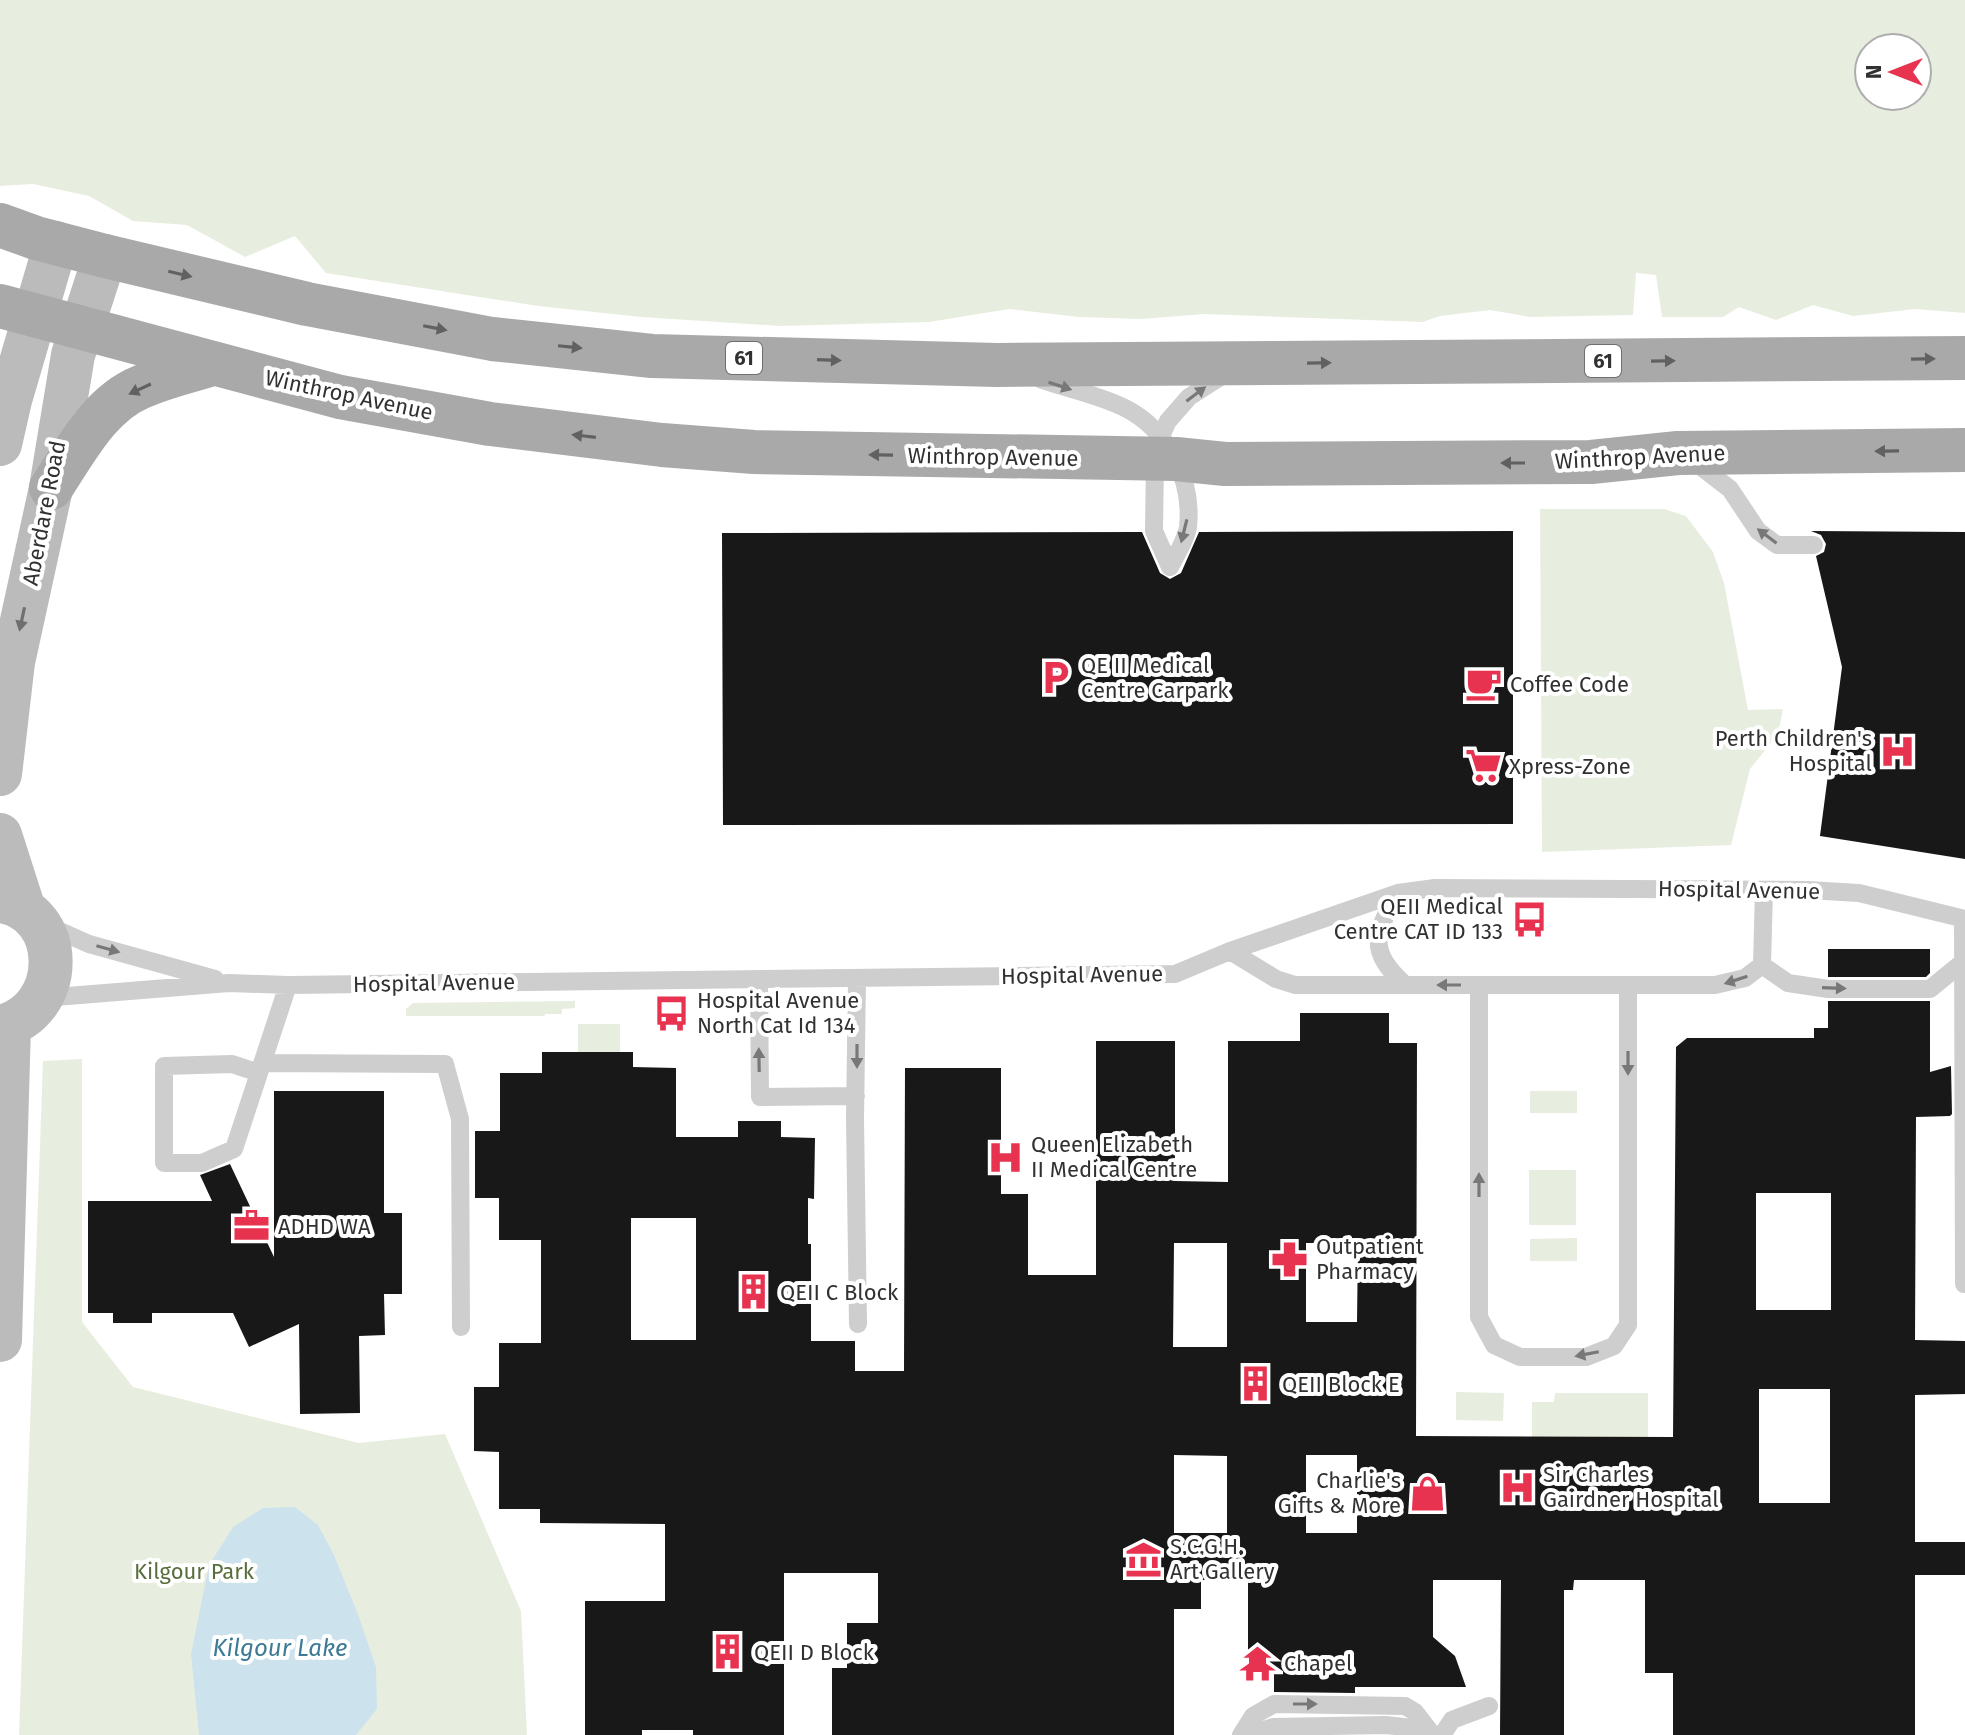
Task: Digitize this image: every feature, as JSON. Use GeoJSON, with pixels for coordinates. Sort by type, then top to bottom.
{"type":"FeatureCollection","features":[{"type":"Feature","properties":{"kind":"main road","name":"61"},"geometry":{"type":"LineString","coordinates":[[0,225],[105,256],[307,304],[492,339],[652,356],[997,365],[1965,358]]}},
{"type":"Feature","properties":{"kind":"main road"},"geometry":{"type":"LineString","coordinates":[[0,444],[17,310],[56,243]]}},
{"type":"Feature","properties":{"kind":"main road","name":"Aberdare Road"},"geometry":{"type":"LineString","coordinates":[[0,774],[13,662],[51,488],[73,355],[105,256]]}},
{"type":"Feature","properties":{"kind":"main road","name":"Winthrop Avenue"},"geometry":{"type":"LineString","coordinates":[[17,310],[340,397],[490,424],[662,445],[754,452],[1225,464],[1591,462],[1678,453],[1965,450]]}},
{"type":"Feature","properties":{"kind":"main road"},"geometry":{"type":"LineString","coordinates":[[51,488],[88,433],[116,402],[139,388],[213,364]]}},
{"type":"Feature","properties":{"kind":"main road"},"geometry":{"type":"LineString","coordinates":[[0,835],[20,911],[46,938],[51,958],[50,979],[42,998],[32,1011],[4,1026],[0,1340]]}},
{"type":"Feature","properties":{"kind":"lane"},"geometry":{"type":"LineString","coordinates":[[1170,462],[1168,421],[1189,397],[1241,364]]}},
{"type":"Feature","properties":{"kind":"lane"},"geometry":{"type":"LineString","coordinates":[[997,365],[1122,406],[1143,418],[1170,462]]}},
{"type":"Feature","properties":{"kind":"lane"},"geometry":{"type":"LineString","coordinates":[[1678,453],[1705,468],[1730,489],[1758,531],[1777,545],[1814,545]]}},
{"type":"Feature","properties":{"kind":"lane","name":"Hospital Avenue"},"geometry":{"type":"LineString","coordinates":[[42,998],[229,983],[288,985],[1175,974],[1230,951],[1398,893],[1435,888],[1859,893],[1964,919]]}},
{"type":"Feature","properties":{"kind":"lane"},"geometry":{"type":"LineString","coordinates":[[1762,965],[1764,890]]}},
{"type":"Feature","properties":{"kind":"lane"},"geometry":{"type":"LineString","coordinates":[[1398,893],[1379,926],[1376,944],[1388,969],[1405,985]]}},
{"type":"Feature","properties":{"kind":"lane","name":"Hospital Avenue"},"geometry":{"type":"LineString","coordinates":[[20,911],[89,944],[229,983]]}},
{"type":"Feature","properties":{"kind":"lane"},"geometry":{"type":"LineString","coordinates":[[1964,919],[1964,1284]]}},
{"type":"Feature","properties":{"kind":"lane"},"geometry":{"type":"LineString","coordinates":[[1230,951],[1276,979],[1295,985],[1715,985],[1745,978],[1762,965]]}},
{"type":"Feature","properties":{"kind":"lane"},"geometry":{"type":"LineString","coordinates":[[1762,965],[1788,983],[1828,989],[1930,989],[1963,962]]}},
{"type":"Feature","properties":{"kind":"lane"},"geometry":{"type":"LineString","coordinates":[[857,978],[858,1324]]}},
{"type":"Feature","properties":{"kind":"lane"},"geometry":{"type":"LineString","coordinates":[[759,979],[760,1097],[856,1096]]}},
{"type":"Feature","properties":{"kind":"lane"},"geometry":{"type":"LineString","coordinates":[[288,985],[261,1068],[234,1149],[202,1163],[164,1163],[164,1066],[232,1064],[261,1068],[445,1064],[460,1119],[461,1327]]}},
{"type":"Feature","properties":{"kind":"lane"},"geometry":{"type":"LineString","coordinates":[[1479,985],[1479,1317],[1494,1345],[1520,1357],[1586,1357],[1614,1346],[1628,1325],[1628,985]]}},
{"type":"Feature","properties":{"kind":"lane"},"geometry":{"type":"LineString","coordinates":[[1241,1735],[1253,1716],[1274,1704],[1405,1706],[1435,1733]]}},
{"type":"Feature","properties":{"kind":"lane"},"geometry":{"type":"LineString","coordinates":[[1249,1735],[1273,1727],[1386,1725],[1435,1733],[1452,1720],[1489,1706]]}},
{"type":"Feature","properties":{"kind":"green space"},"geometry":{"type":"Polygon","coordinates":[[[0,0],[1965,0],[1965,313],[1915,309],[1853,316],[1813,305],[1776,320],[1739,307],[1723,317],[1662,317],[1656,275],[1636,273],[1633,315],[1530,317],[1490,310],[1440,316],[1423,322],[1205,314],[1141,319],[1079,317],[1009,309],[929,322],[780,326],[641,317],[538,306],[326,273],[295,236],[245,257],[187,225],[133,221],[89,196],[33,184],[0,186],[0,0]]]}},
{"type":"Feature","properties":{"kind":"green space"},"geometry":{"type":"Polygon","coordinates":[[[1540,509],[1664,509],[1686,516],[1713,552],[1724,583],[1748,710],[1783,709],[1778,734],[1750,769],[1731,845],[1542,852],[1540,509]]]}},
{"type":"Feature","properties":{"kind":"green space"},"geometry":{"type":"Polygon","coordinates":[[[575,1001],[575,1008],[562,1009],[562,1014],[544,1016],[406,1016],[406,1009],[413,1003],[575,1001]]]}},
{"type":"Feature","properties":{"kind":"green space"},"geometry":{"type":"Polygon","coordinates":[[[578,1024],[620,1024],[620,1052],[578,1052],[578,1024]]]}},
{"type":"Feature","properties":{"kind":"green space","name":"Kilgour Park"},"geometry":{"type":"Polygon","coordinates":[[[82,1059],[82,1322],[133,1387],[359,1443],[445,1434],[521,1611],[527,1735],[19,1735],[43,1061],[82,1059]]]}},
{"type":"Feature","properties":{"kind":"green space"},"geometry":{"type":"Polygon","coordinates":[[[1530,1091],[1577,1091],[1577,1113],[1530,1113],[1530,1091]]]}},
{"type":"Feature","properties":{"kind":"green space"},"geometry":{"type":"Polygon","coordinates":[[[1529,1170],[1576,1170],[1576,1225],[1529,1225],[1529,1170]]]}},
{"type":"Feature","properties":{"kind":"green space"},"geometry":{"type":"Polygon","coordinates":[[[1577,1238],[1577,1261],[1530,1261],[1530,1239],[1577,1238]]]}},
{"type":"Feature","properties":{"kind":"green space"},"geometry":{"type":"Polygon","coordinates":[[[1456,1392],[1504,1393],[1503,1421],[1456,1420],[1456,1392]]]}},
{"type":"Feature","properties":{"kind":"green space"},"geometry":{"type":"Polygon","coordinates":[[[1555,1393],[1648,1393],[1648,1437],[1532,1437],[1532,1402],[1554,1402],[1555,1393]]]}},
{"type":"Feature","properties":{"kind":"water","name":"Kilgour Lake"},"geometry":{"type":"Polygon","coordinates":[[[295,1507],[318,1525],[334,1555],[376,1667],[377,1709],[356,1735],[199,1735],[191,1654],[209,1565],[233,1527],[263,1508],[295,1507]]]}},
{"type":"Feature","properties":{"kind":"building","name":"QE II Medical Centre Carpark"},"geometry":{"type":"Polygon","coordinates":[[[1513,531],[1513,824],[723,825],[722,533],[1142,532],[1160,573],[1170,579],[1181,573],[1199,532],[1513,531]]]}},
{"type":"Feature","properties":{"kind":"building","name":"Perth Children's Hospital"},"geometry":{"type":"Polygon","coordinates":[[[1811,531],[1965,532],[1965,859],[1820,836],[1842,667],[1816,556],[1824,552],[1826,544],[1821,535],[1811,531]]]}},
{"type":"Feature","properties":{"kind":"building"},"geometry":{"type":"Polygon","coordinates":[[[1828,949],[1930,949],[1930,973],[1926,977],[1828,977],[1828,949]]]}},
{"type":"Feature","properties":{"kind":"building"},"geometry":{"type":"Polygon","coordinates":[[[1828,1001],[1930,1001],[1930,1072],[1951,1066],[1952,1114],[1916,1117],[1915,1340],[1965,1341],[1965,1394],[1915,1395],[1915,1542],[1965,1542],[1965,1575],[1915,1575],[1915,1735],[1673,1735],[1673,1673],[1645,1673],[1645,1580],[1574,1580],[1573,1590],[1564,1590],[1564,1735],[1500,1735],[1501,1580],[1433,1580],[1433,1637],[1455,1656],[1466,1687],[1355,1687],[1355,1693],[1274,1692],[1274,1673],[1248,1673],[1248,1580],[1201,1580],[1201,1609],[1174,1609],[1174,1735],[832,1735],[832,1668],[847,1668],[847,1623],[878,1623],[878,1573],[784,1573],[784,1735],[693,1735],[693,1730],[642,1730],[642,1735],[585,1735],[585,1601],[665,1601],[665,1524],[540,1523],[540,1509],[499,1509],[499,1452],[474,1451],[474,1387],[499,1387],[499,1343],[541,1343],[541,1240],[499,1240],[499,1198],[475,1198],[475,1131],[500,1131],[500,1073],[542,1073],[542,1052],[633,1052],[633,1067],[676,1068],[676,1137],[738,1137],[738,1121],[781,1121],[781,1137],[815,1138],[814,1199],[808,1198],[811,1341],[855,1341],[855,1371],[904,1371],[905,1068],[1001,1068],[1001,1194],[1028,1194],[1028,1275],[1096,1275],[1096,1041],[1175,1041],[1175,1181],[1228,1182],[1228,1041],[1300,1041],[1300,1013],[1389,1013],[1389,1043],[1417,1043],[1416,1436],[1673,1437],[1676,1047],[1687,1038],[1814,1038],[1814,1028],[1828,1028],[1828,1001]],[[1756,1193],[1756,1310],[1831,1310],[1831,1193],[1756,1193]],[[631,1218],[631,1340],[696,1340],[696,1218],[631,1218]],[[1174,1243],[1173,1347],[1227,1347],[1227,1243],[1174,1243]],[[1306,1243],[1306,1322],[1357,1322],[1358,1243],[1306,1243]],[[1759,1389],[1759,1503],[1830,1503],[1830,1389],[1759,1389]],[[1174,1455],[1174,1533],[1227,1533],[1227,1456],[1174,1455]],[[1306,1455],[1306,1533],[1357,1533],[1357,1455],[1306,1455]]]}},
{"type":"Feature","properties":{"kind":"building"},"geometry":{"type":"Polygon","coordinates":[[[274,1091],[384,1091],[384,1213],[402,1213],[402,1294],[384,1294],[385,1335],[359,1336],[360,1413],[300,1414],[299,1324],[249,1347],[233,1313],[152,1313],[152,1323],[113,1323],[113,1313],[88,1313],[88,1201],[212,1201],[200,1175],[230,1164],[274,1257],[274,1091]]]}},
{"type":"Feature","properties":{"kind":"place","name":"QE II Medical Centre Carpark"},"geometry":{"type":"Point","coordinates":[1055,678]}},
{"type":"Feature","properties":{"kind":"place","name":"Coffee Code"},"geometry":{"type":"Point","coordinates":[1484,684]}},
{"type":"Feature","properties":{"kind":"place","name":"Perth Children's Hospital"},"geometry":{"type":"Point","coordinates":[1898,751]}},
{"type":"Feature","properties":{"kind":"place","name":"Xpress-Zone"},"geometry":{"type":"Point","coordinates":[1483,766]}},
{"type":"Feature","properties":{"kind":"place","name":"QEII Medical Centre CAT ID 133"},"geometry":{"type":"Point","coordinates":[1529,919]}},
{"type":"Feature","properties":{"kind":"place","name":"Hospital Avenue North Cat Id 134"},"geometry":{"type":"Point","coordinates":[671,1013]}},
{"type":"Feature","properties":{"kind":"place","name":"Queen Elizabeth II Medical Centre"},"geometry":{"type":"Point","coordinates":[1005,1157]}},
{"type":"Feature","properties":{"kind":"place","name":"ADHD WA"},"geometry":{"type":"Point","coordinates":[252,1226]}},
{"type":"Feature","properties":{"kind":"place","name":"Outpatient Pharmacy"},"geometry":{"type":"Point","coordinates":[1290,1259]}},
{"type":"Feature","properties":{"kind":"place","name":"QEII C Block"},"geometry":{"type":"Point","coordinates":[754,1292]}},
{"type":"Feature","properties":{"kind":"place","name":"QEII Block E"},"geometry":{"type":"Point","coordinates":[1256,1384]}},
{"type":"Feature","properties":{"kind":"place","name":"Sir Charles Gairdner Hospital"},"geometry":{"type":"Point","coordinates":[1517,1487]}},
{"type":"Feature","properties":{"kind":"place","name":"Charlie's Gifts & More"},"geometry":{"type":"Point","coordinates":[1427,1493]}},
{"type":"Feature","properties":{"kind":"place","name":"S.C.G.H. Art Gallery"},"geometry":{"type":"Point","coordinates":[1144,1559]}},
{"type":"Feature","properties":{"kind":"place","name":"QEII D Block"},"geometry":{"type":"Point","coordinates":[728,1652]}},
{"type":"Feature","properties":{"kind":"place","name":"Chapel"},"geometry":{"type":"Point","coordinates":[1258,1663]}}]}
